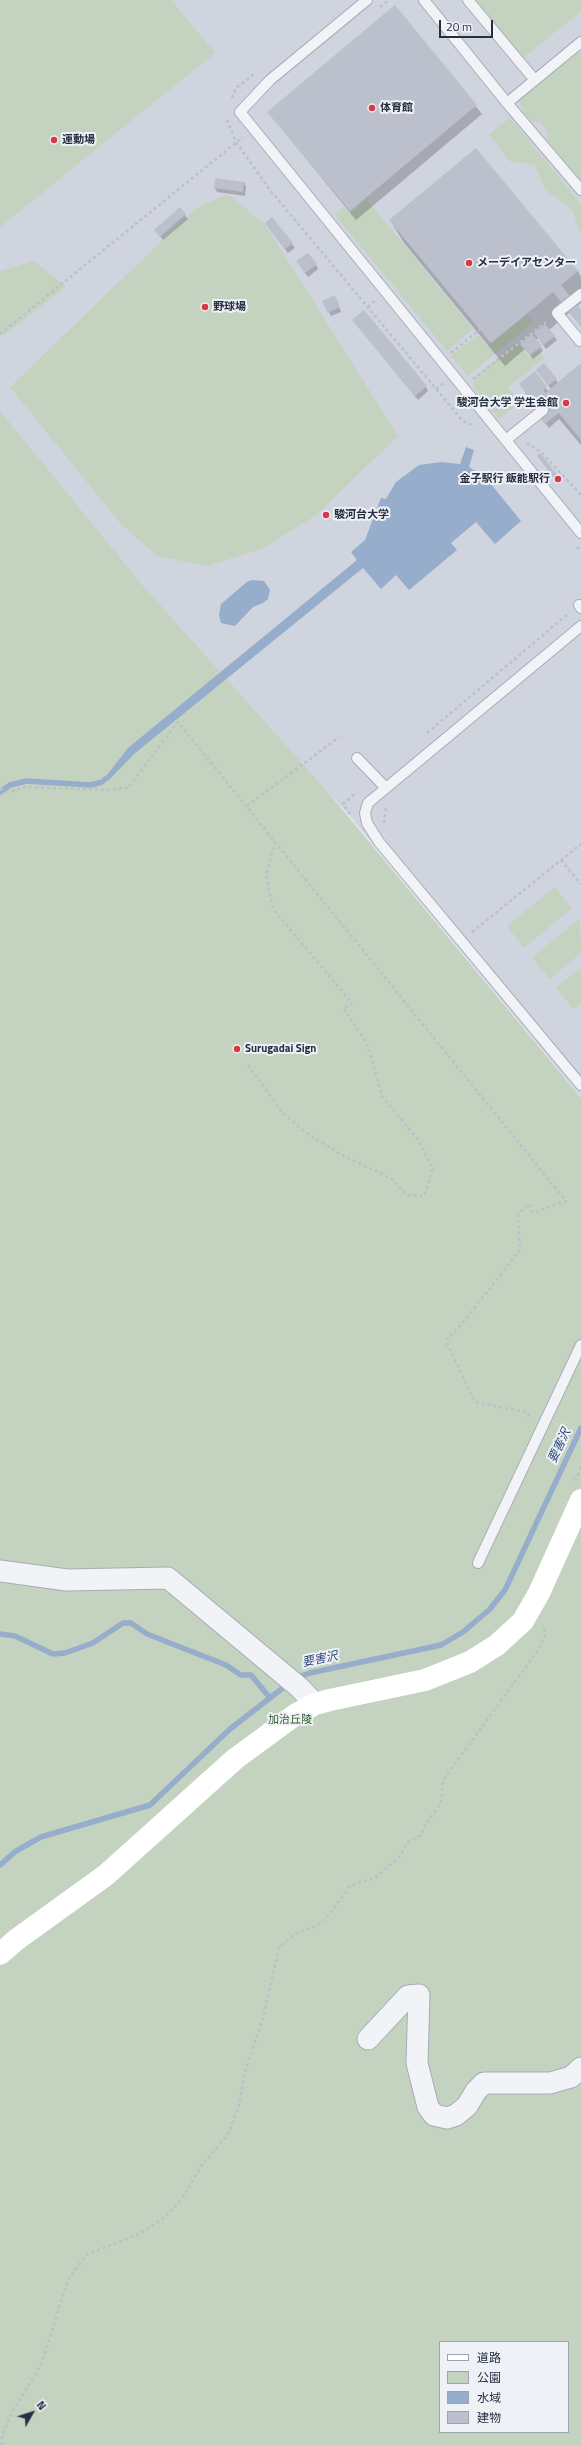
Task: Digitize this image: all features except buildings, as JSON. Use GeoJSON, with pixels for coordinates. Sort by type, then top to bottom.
{"type":"FeatureCollection","features":[{"type":"Feature","properties":{"kind":"street"},"geometry":{"type":"LineString","coordinates":[[0,1954],[16,1940],[106,1875],[235,1759],[295,1715],[315,1704],[425,1680],[470,1662],[497,1645],[523,1621],[539,1593],[576,1494]]}},
{"type":"Feature","properties":{"kind":"street"},"geometry":{"type":"LineString","coordinates":[[0,1571],[67,1580],[168,1578],[300,1688],[315,1704]]}},
{"type":"Feature","properties":{"kind":"street"},"geometry":{"type":"LineString","coordinates":[[368,2039],[408,1996],[420,1995],[417,2063],[428,2107],[434,2115],[447,2118],[456,2115],[467,2106],[476,2091],[484,2083],[550,2083],[571,2077],[581,2068]]}},
{"type":"Feature","properties":{"kind":"lane"},"geometry":{"type":"LineString","coordinates":[[367,0],[270,80],[240,112],[581,532]]}},
{"type":"Feature","properties":{"kind":"lane"},"geometry":{"type":"LineString","coordinates":[[424,0],[581,190]]}},
{"type":"Feature","properties":{"kind":"lane"},"geometry":{"type":"LineString","coordinates":[[468,0],[534,79]]}},
{"type":"Feature","properties":{"kind":"lane"},"geometry":{"type":"LineString","coordinates":[[507,102],[581,42]]}},
{"type":"Feature","properties":{"kind":"lane"},"geometry":{"type":"LineString","coordinates":[[580,341],[557,313],[581,294]]}},
{"type":"Feature","properties":{"kind":"lane"},"geometry":{"type":"LineString","coordinates":[[506,440],[543,410]]}},
{"type":"Feature","properties":{"kind":"lane"},"geometry":{"type":"LineString","coordinates":[[581,626],[368,803],[365,813],[366,823],[379,842],[581,1084]]}},
{"type":"Feature","properties":{"kind":"lane"},"geometry":{"type":"LineString","coordinates":[[357,758],[386,788]]}},
{"type":"Feature","properties":{"kind":"lane"},"geometry":{"type":"LineString","coordinates":[[478,1563],[581,1345]]}},
{"type":"Feature","properties":{"kind":"path"},"geometry":{"type":"LineString","coordinates":[[378,9],[389,0]]}},
{"type":"Feature","properties":{"kind":"path"},"geometry":{"type":"LineString","coordinates":[[226,116],[236,142],[270,190],[462,420],[479,429]]}},
{"type":"Feature","properties":{"kind":"path"},"geometry":{"type":"LineString","coordinates":[[0,334],[253,128]]}},
{"type":"Feature","properties":{"kind":"path"},"geometry":{"type":"LineString","coordinates":[[469,382],[557,313]]}},
{"type":"Feature","properties":{"kind":"path"},"geometry":{"type":"LineString","coordinates":[[448,356],[480,329]]}},
{"type":"Feature","properties":{"kind":"path"},"geometry":{"type":"LineString","coordinates":[[436,389],[443,384]]}},
{"type":"Feature","properties":{"kind":"path"},"geometry":{"type":"LineString","coordinates":[[423,736],[580,607]]}},
{"type":"Feature","properties":{"kind":"path"},"geometry":{"type":"LineString","coordinates":[[0,790],[8,792],[26,787],[106,790],[128,788],[178,722],[248,806],[566,1201],[533,1213],[529,1204],[518,1214],[520,1250],[446,1340],[475,1402],[526,1412],[539,1433]]}},
{"type":"Feature","properties":{"kind":"path"},"geometry":{"type":"LineString","coordinates":[[248,806],[339,737]]}},
{"type":"Feature","properties":{"kind":"path"},"geometry":{"type":"LineString","coordinates":[[343,804],[375,777]]}},
{"type":"Feature","properties":{"kind":"path"},"geometry":{"type":"LineString","coordinates":[[384,830],[383,814],[388,801]]}},
{"type":"Feature","properties":{"kind":"path"},"geometry":{"type":"LineString","coordinates":[[248,1065],[284,1113],[305,1132],[340,1154],[392,1179],[407,1195],[424,1196],[433,1169],[419,1141],[382,1096],[367,1043],[343,1008],[352,1003],[273,909],[266,876],[276,841]]}},
{"type":"Feature","properties":{"kind":"path"},"geometry":{"type":"LineString","coordinates":[[475,940],[470,934],[581,844]]}},
{"type":"Feature","properties":{"kind":"path"},"geometry":{"type":"LineString","coordinates":[[561,860],[581,884]]}},
{"type":"Feature","properties":{"kind":"path"},"geometry":{"type":"LineString","coordinates":[[576,1494],[581,1467]]}},
{"type":"Feature","properties":{"kind":"path"},"geometry":{"type":"LineString","coordinates":[[2,2445],[2,2436],[12,2412],[41,2365],[68,2280],[86,2255],[141,2233],[165,2217],[184,2197],[201,2166],[227,2136],[238,2109],[246,2068],[263,2018],[279,1948],[294,1934],[316,1926],[332,1911],[351,1885],[375,1878],[400,1856],[408,1842],[421,1835],[425,1825],[441,1804],[443,1780],[536,1653],[545,1637],[544,1624],[523,1621]]}},
{"type":"Feature","properties":{"kind":"shaded area","name":"駿河台大学"},"geometry":{"type":"Polygon","coordinates":[[[0,0],[581,0],[581,1097],[347,812],[143,602],[0,428],[0,0]]]}},
{"type":"Feature","properties":{"kind":"green space","name":"運動場"},"geometry":{"type":"Polygon","coordinates":[[[0,0],[171,0],[215,53],[0,227],[0,0]]]}},
{"type":"Feature","properties":{"kind":"green space"},"geometry":{"type":"Polygon","coordinates":[[[476,0],[581,0],[581,11],[523,58],[476,0]]]}},
{"type":"Feature","properties":{"kind":"green space"},"geometry":{"type":"Polygon","coordinates":[[[581,52],[581,182],[547,139],[548,132],[540,122],[533,122],[525,114],[518,99],[571,54],[581,52]]]}},
{"type":"Feature","properties":{"kind":"green space"},"geometry":{"type":"Polygon","coordinates":[[[510,118],[581,204],[581,236],[572,209],[545,190],[535,165],[509,161],[489,134],[510,118]]]}},
{"type":"Feature","properties":{"kind":"green space","name":"野球場"},"geometry":{"type":"Polygon","coordinates":[[[229,194],[266,226],[398,436],[316,515],[264,548],[207,566],[157,556],[120,523],[10,387],[196,208],[229,194]]]}},
{"type":"Feature","properties":{"kind":"green space"},"geometry":{"type":"Polygon","coordinates":[[[367,200],[473,329],[447,351],[335,215],[344,207],[350,214],[367,200]]]}},
{"type":"Feature","properties":{"kind":"green space"},"geometry":{"type":"Polygon","coordinates":[[[34,261],[66,287],[0,338],[0,271],[34,261]]]}},
{"type":"Feature","properties":{"kind":"green space"},"geometry":{"type":"Polygon","coordinates":[[[527,315],[533,322],[468,376],[451,356],[478,335],[488,346],[527,315]]]}},
{"type":"Feature","properties":{"kind":"green space"},"geometry":{"type":"Polygon","coordinates":[[[518,342],[530,358],[539,351],[545,358],[508,387],[520,402],[499,419],[473,386],[474,378],[518,342]]]}},
{"type":"Feature","properties":{"kind":"green space","name":"加治丘陵"},"geometry":{"type":"Polygon","coordinates":[[[0,411],[143,586],[326,790],[581,1098],[581,2445],[0,2445],[0,411]]]}},
{"type":"Feature","properties":{"kind":"green space"},"geometry":{"type":"Polygon","coordinates":[[[555,887],[572,908],[524,948],[507,926],[555,887]]]}},
{"type":"Feature","properties":{"kind":"green space"},"geometry":{"type":"Polygon","coordinates":[[[580,918],[581,953],[550,979],[532,958],[580,918]]]}},
{"type":"Feature","properties":{"kind":"green space"},"geometry":{"type":"Polygon","coordinates":[[[581,967],[581,1003],[573,1009],[556,988],[581,967]]]}},
{"type":"Feature","properties":{"kind":"water"},"geometry":{"type":"Polygon","coordinates":[[[466,447],[474,450],[469,467],[486,478],[521,521],[495,544],[476,522],[451,543],[457,550],[409,590],[396,575],[381,589],[363,568],[134,754],[110,779],[103,784],[102,778],[107,775],[128,748],[357,560],[351,552],[365,540],[381,498],[386,499],[396,482],[419,465],[441,462],[460,464],[466,447]]]}},
{"type":"Feature","properties":{"kind":"water"},"geometry":{"type":"Polygon","coordinates":[[[248,581],[264,581],[270,590],[268,599],[253,607],[235,626],[221,623],[219,615],[221,604],[248,581]]]}},
{"type":"Feature","properties":{"kind":"waterway"},"geometry":{"type":"LineString","coordinates":[[0,792],[10,785],[26,781],[91,785],[102,782]]}},
{"type":"Feature","properties":{"kind":"waterway","name":"要害沢"},"geometry":{"type":"LineString","coordinates":[[295,1678],[310,1673],[441,1645],[463,1632],[490,1609],[505,1590],[581,1428]]}},
{"type":"Feature","properties":{"kind":"waterway"},"geometry":{"type":"LineString","coordinates":[[0,1634],[15,1636],[53,1654],[65,1653],[93,1643],[123,1623],[131,1623],[147,1634],[226,1665],[241,1675],[251,1675],[270,1698]]}},
{"type":"Feature","properties":{"kind":"waterway","name":"要害沢"},"geometry":{"type":"LineString","coordinates":[[0,1865],[16,1851],[41,1837],[150,1805],[230,1729],[288,1684]]}},
{"type":"Feature","properties":{"kind":"place","name":"体育館"},"geometry":{"type":"Point","coordinates":[372,108]}},
{"type":"Feature","properties":{"kind":"place","name":"運動場"},"geometry":{"type":"Point","coordinates":[54,140]}},
{"type":"Feature","properties":{"kind":"place","name":"メーデイアセンター"},"geometry":{"type":"Point","coordinates":[469,263]}},
{"type":"Feature","properties":{"kind":"place","name":"野球場"},"geometry":{"type":"Point","coordinates":[205,307]}},
{"type":"Feature","properties":{"kind":"place","name":"駿河台大学 学生会館"},"geometry":{"type":"Point","coordinates":[566,403]}},
{"type":"Feature","properties":{"kind":"place","name":"金子駅行 飯能駅行"},"geometry":{"type":"Point","coordinates":[558,479]}},
{"type":"Feature","properties":{"kind":"place","name":"駿河台大学"},"geometry":{"type":"Point","coordinates":[326,515]}},
{"type":"Feature","properties":{"kind":"place","name":"Surugadai Sign"},"geometry":{"type":"Point","coordinates":[237,1049]}}]}
